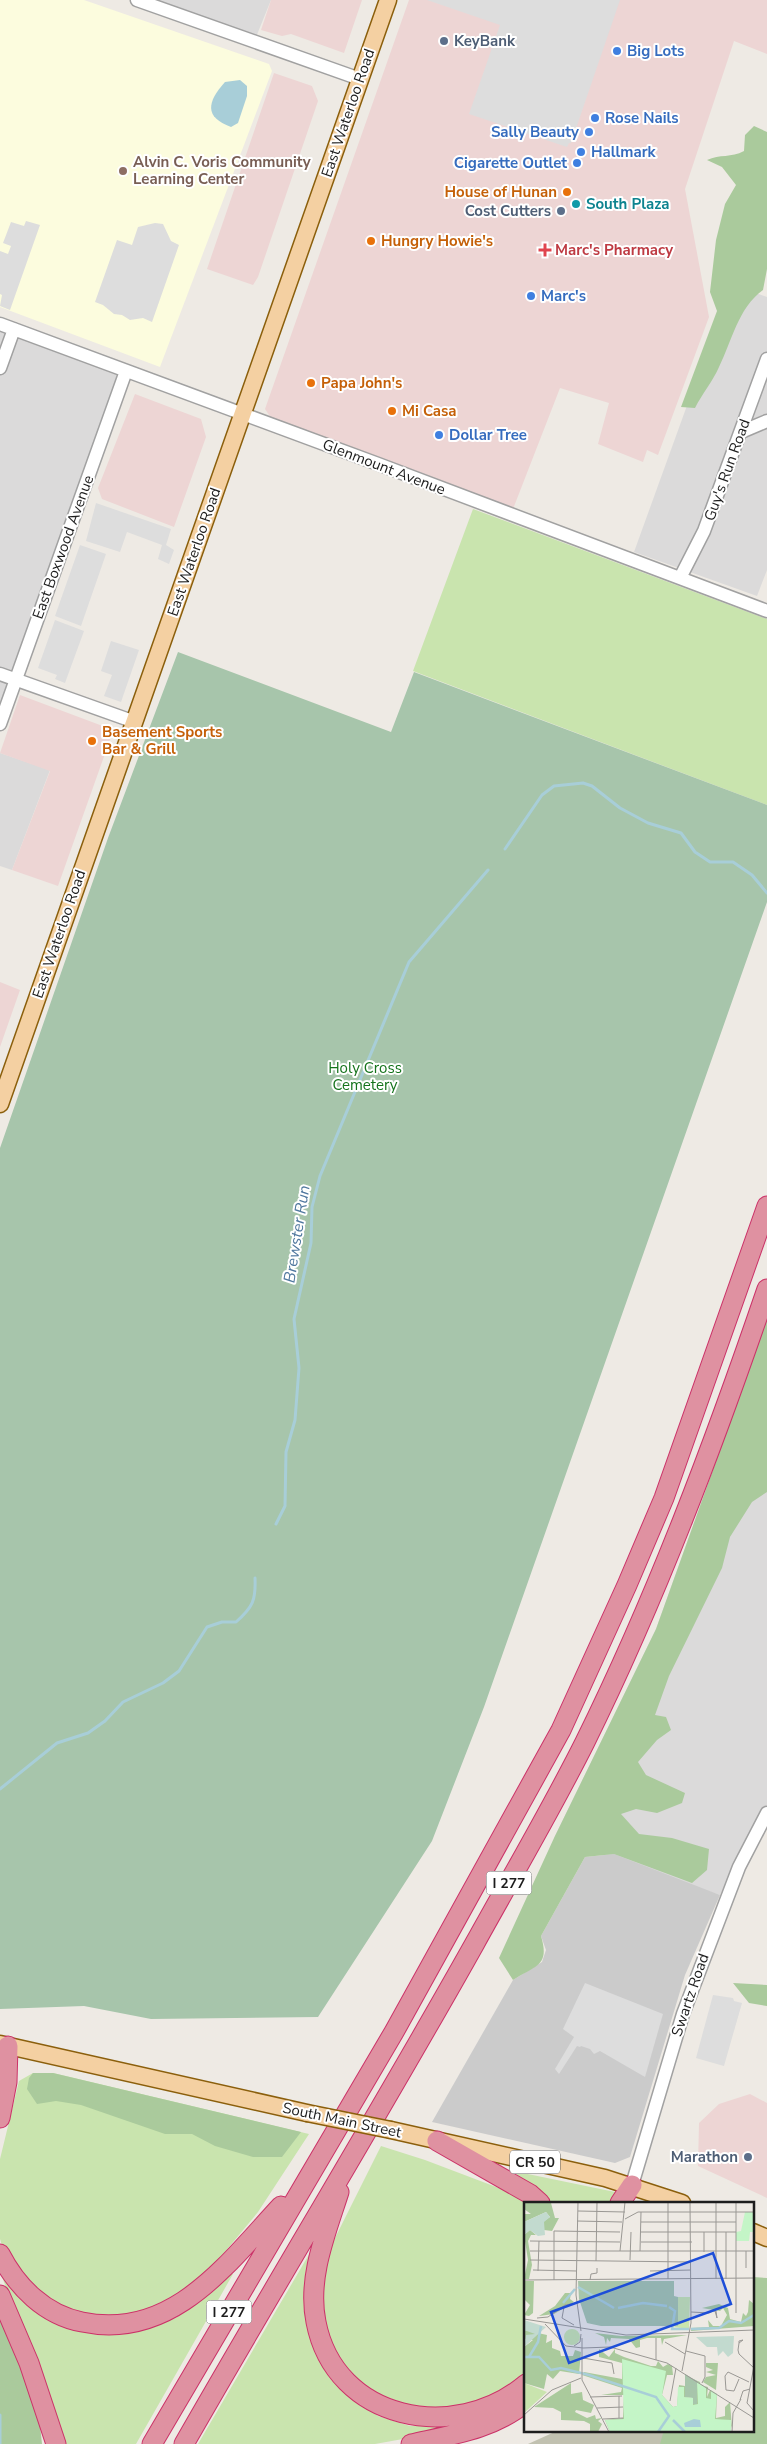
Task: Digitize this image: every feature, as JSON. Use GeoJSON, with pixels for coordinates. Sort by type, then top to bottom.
{"type":"FeatureCollection","features":[{"type":"Feature","properties":{"kind":"highway","name":"I 277"},"geometry":{"type":"LineString","coordinates":[[152,2444],[394,2032],[561,1730],[664,1498],[767,1206]]}},
{"type":"Feature","properties":{"kind":"highway","name":"I 277"},"geometry":{"type":"LineString","coordinates":[[184,2444],[422,2036],[585,1742],[671,1553],[706,1466],[767,1290]]}},
{"type":"Feature","properties":{"kind":"highway"},"geometry":{"type":"LineString","coordinates":[[0,2066],[4,2045]]}},
{"type":"Feature","properties":{"kind":"highway"},"geometry":{"type":"LineString","coordinates":[[0,2118],[7,2082],[4,2045]]}},
{"type":"Feature","properties":{"kind":"highway"},"geometry":{"type":"LineString","coordinates":[[437,2141],[530,2194],[539,2202]]}},
{"type":"Feature","properties":{"kind":"highway"},"geometry":{"type":"LineString","coordinates":[[347,2164],[327,2231],[314,2286],[314,2302],[319,2334],[333,2364],[353,2387],[367,2399],[400,2415],[422,2419],[446,2420],[482,2412],[509,2397],[524,2386]]}},
{"type":"Feature","properties":{"kind":"highway"},"geometry":{"type":"LineString","coordinates":[[0,2254],[25,2291],[61,2316],[74,2321],[110,2326],[144,2322],[176,2306],[205,2285],[306,2180]]}},
{"type":"Feature","properties":{"kind":"highway"},"geometry":{"type":"LineString","coordinates":[[0,2294],[29,2363],[49,2418],[56,2444]]}},
{"type":"Feature","properties":{"kind":"highway"},"geometry":{"type":"LineString","coordinates":[[411,2444],[478,2428],[496,2421],[524,2403]]}},
{"type":"Feature","properties":{"kind":"main road","name":"East Waterloo Road"},"geometry":{"type":"LineString","coordinates":[[0,1104],[388,0]]}},
{"type":"Feature","properties":{"kind":"main road","name":"South Main Street"},"geometry":{"type":"LineString","coordinates":[[4,2045],[391,2130],[630,2194],[676,2202]]}},
{"type":"Feature","properties":{"kind":"main road"},"geometry":{"type":"LineString","coordinates":[[754,2232],[767,2238]]}},
{"type":"Feature","properties":{"kind":"street"},"geometry":{"type":"LineString","coordinates":[[136,0],[360,79]]}},
{"type":"Feature","properties":{"kind":"street","name":"Glenmount Avenue"},"geometry":{"type":"LineString","coordinates":[[0,324],[767,611]]}},
{"type":"Feature","properties":{"kind":"street"},"geometry":{"type":"LineString","coordinates":[[0,368],[14,330]]}},
{"type":"Feature","properties":{"kind":"street","name":"Guy's Run Road"},"geometry":{"type":"LineString","coordinates":[[680,578],[704,531],[767,359]]}},
{"type":"Feature","properties":{"kind":"street","name":"East Boxwood Avenue"},"geometry":{"type":"LineString","coordinates":[[0,724],[126,371]]}},
{"type":"Feature","properties":{"kind":"street"},"geometry":{"type":"LineString","coordinates":[[741,432],[767,421]]}},
{"type":"Feature","properties":{"kind":"street"},"geometry":{"type":"LineString","coordinates":[[0,674],[134,722]]}},
{"type":"Feature","properties":{"kind":"street","name":"Swartz Road"},"geometry":{"type":"LineString","coordinates":[[630,2194],[683,2014],[738,1867],[767,1813]]}},
{"type":"Feature","properties":{"kind":"shaded area"},"geometry":{"type":"Polygon","coordinates":[[[0,0],[84,0],[269,64],[272,71],[160,367],[0,307],[0,0]]]}},
{"type":"Feature","properties":{"kind":"shaded area"},"geometry":{"type":"Polygon","coordinates":[[[137,0],[271,0],[254,42],[137,0]]]}},
{"type":"Feature","properties":{"kind":"shaded area"},"geometry":{"type":"Polygon","coordinates":[[[271,0],[362,0],[344,53],[291,34],[282,36],[261,30],[271,0]]]}},
{"type":"Feature","properties":{"kind":"shaded area"},"geometry":{"type":"Polygon","coordinates":[[[409,0],[767,0],[767,54],[734,41],[685,189],[709,317],[658,455],[647,450],[643,462],[598,444],[609,403],[560,388],[513,509],[290,427],[271,418],[265,409],[409,0]]]}},
{"type":"Feature","properties":{"kind":"shaded area"},"geometry":{"type":"Polygon","coordinates":[[[427,0],[620,0],[571,143],[567,147],[469,114],[500,25],[427,0]]]}},
{"type":"Feature","properties":{"kind":"shaded area"},"geometry":{"type":"Polygon","coordinates":[[[274,73],[312,86],[318,101],[258,277],[253,285],[207,269],[274,73]]]}},
{"type":"Feature","properties":{"kind":"shaded area"},"geometry":{"type":"Polygon","coordinates":[[[26,221],[40,225],[10,310],[0,306],[2,295],[0,294],[0,251],[8,254],[11,246],[3,243],[11,222],[24,226],[26,221]]]}},
{"type":"Feature","properties":{"kind":"shaded area"},"geometry":{"type":"Polygon","coordinates":[[[155,223],[163,224],[171,241],[179,245],[152,322],[143,318],[130,320],[122,315],[114,314],[103,305],[95,302],[117,240],[132,245],[138,227],[155,223]]]}},
{"type":"Feature","properties":{"kind":"shaded area"},"geometry":{"type":"Polygon","coordinates":[[[731,284],[767,297],[767,570],[757,596],[634,552],[731,284]]]}},
{"type":"Feature","properties":{"kind":"shaded area"},"geometry":{"type":"Polygon","coordinates":[[[0,324],[126,371],[0,723],[0,324]]]}},
{"type":"Feature","properties":{"kind":"shaded area"},"geometry":{"type":"Polygon","coordinates":[[[135,394],[201,419],[206,437],[174,527],[102,499],[98,488],[135,394]]]}},
{"type":"Feature","properties":{"kind":"shaded area"},"geometry":{"type":"Polygon","coordinates":[[[96,503],[171,529],[166,545],[174,550],[169,564],[158,559],[162,545],[127,532],[120,552],[86,541],[96,503]]]}},
{"type":"Feature","properties":{"kind":"shaded area"},"geometry":{"type":"Polygon","coordinates":[[[80,545],[106,554],[81,626],[55,616],[80,545]]]}},
{"type":"Feature","properties":{"kind":"shaded area"},"geometry":{"type":"Polygon","coordinates":[[[55,620],[84,631],[65,683],[55,679],[57,675],[38,668],[55,620]]]}},
{"type":"Feature","properties":{"kind":"shaded area"},"geometry":{"type":"Polygon","coordinates":[[[111,641],[139,650],[121,702],[104,696],[112,675],[101,671],[111,641]]]}},
{"type":"Feature","properties":{"kind":"shaded area"},"geometry":{"type":"Polygon","coordinates":[[[20,695],[108,728],[112,734],[58,886],[12,870],[50,771],[0,753],[20,695]]]}},
{"type":"Feature","properties":{"kind":"shaded area"},"geometry":{"type":"Polygon","coordinates":[[[0,753],[50,770],[12,870],[0,866],[0,753]]]}},
{"type":"Feature","properties":{"kind":"shaded area"},"geometry":{"type":"Polygon","coordinates":[[[0,982],[20,990],[0,1047],[0,982]]]}},
{"type":"Feature","properties":{"kind":"shaded area"},"geometry":{"type":"Polygon","coordinates":[[[767,1319],[767,1805],[758,1817],[720,1895],[554,1838],[656,1629],[767,1319]]]}},
{"type":"Feature","properties":{"kind":"shaded area"},"geometry":{"type":"Polygon","coordinates":[[[614,1854],[720,1895],[685,1975],[630,2157],[615,2163],[432,2122],[513,1980],[542,1962],[546,1950],[541,1936],[585,1857],[614,1854]]]}},
{"type":"Feature","properties":{"kind":"shaded area"},"geometry":{"type":"Polygon","coordinates":[[[585,1983],[663,2014],[645,2077],[600,2051],[594,2054],[590,2049],[581,2046],[577,2046],[559,2074],[555,2069],[574,2037],[563,2029],[585,1983]]]}},
{"type":"Feature","properties":{"kind":"shaded area"},"geometry":{"type":"Polygon","coordinates":[[[713,1995],[733,1998],[734,2001],[742,2003],[724,2066],[696,2058],[713,1995]]]}},
{"type":"Feature","properties":{"kind":"shaded area"},"geometry":{"type":"Polygon","coordinates":[[[750,2094],[767,2103],[767,2198],[698,2166],[699,2123],[719,2104],[750,2094]]]}},
{"type":"Feature","properties":{"kind":"shaded area"},"geometry":{"type":"Polygon","coordinates":[[[754,2431],[767,2444],[528,2444],[555,2432],[754,2431]]]}},
{"type":"Feature","properties":{"kind":"green space"},"geometry":{"type":"Polygon","coordinates":[[[754,126],[767,132],[767,269],[763,290],[747,306],[736,326],[717,372],[695,408],[681,407],[717,311],[710,292],[716,240],[725,204],[736,185],[722,167],[707,160],[735,155],[744,151],[745,135],[754,126]]]}},
{"type":"Feature","properties":{"kind":"green space"},"geometry":{"type":"Polygon","coordinates":[[[473,509],[767,619],[767,805],[413,671],[473,509]]]}},
{"type":"Feature","properties":{"kind":"green space","name":"Holy Cross Cemetery"},"geometry":{"type":"Polygon","coordinates":[[[178,652],[391,732],[414,672],[767,805],[767,902],[484,1707],[432,1841],[318,2017],[151,2019],[84,2006],[0,2009],[0,1148],[108,838],[178,652]]]}},
{"type":"Feature","properties":{"kind":"green space"},"geometry":{"type":"Polygon","coordinates":[[[767,1319],[767,1492],[752,1502],[730,1537],[722,1568],[669,1676],[655,1715],[666,1717],[671,1730],[657,1740],[638,1762],[646,1775],[685,1793],[682,1803],[657,1813],[636,1809],[621,1814],[639,1834],[672,1838],[709,1849],[707,1870],[692,1883],[614,1854],[585,1857],[541,1936],[544,1953],[542,1959],[539,1964],[513,1980],[499,1958],[554,1838],[656,1629],[767,1319]]]}},
{"type":"Feature","properties":{"kind":"green space"},"geometry":{"type":"Polygon","coordinates":[[[733,1983],[767,1985],[767,2006],[749,2003],[733,1983]]]}},
{"type":"Feature","properties":{"kind":"green space"},"geometry":{"type":"Polygon","coordinates":[[[33,2073],[53,2073],[309,2134],[258,2212],[214,2265],[176,2298],[128,2316],[73,2314],[38,2294],[3,2249],[0,2239],[0,2159],[19,2081],[33,2073]]]}},
{"type":"Feature","properties":{"kind":"green space"},"geometry":{"type":"Polygon","coordinates":[[[33,2073],[53,2073],[301,2132],[282,2157],[253,2157],[215,2146],[192,2134],[165,2134],[81,2105],[56,2101],[37,2104],[27,2089],[29,2078],[33,2073]]]}},
{"type":"Feature","properties":{"kind":"green space"},"geometry":{"type":"Polygon","coordinates":[[[381,2146],[425,2160],[517,2195],[525,2202],[524,2373],[503,2393],[465,2410],[415,2408],[364,2388],[330,2347],[317,2304],[327,2254],[381,2146]]]}},
{"type":"Feature","properties":{"kind":"green space"},"geometry":{"type":"Polygon","coordinates":[[[518,2172],[615,2192],[612,2202],[545,2202],[516,2177],[518,2172]]]}},
{"type":"Feature","properties":{"kind":"green space"},"geometry":{"type":"Polygon","coordinates":[[[311,2251],[315,2254],[306,2275],[306,2317],[341,2387],[378,2416],[410,2426],[439,2426],[442,2432],[375,2444],[198,2444],[311,2251]]]}},
{"type":"Feature","properties":{"kind":"green space"},"geometry":{"type":"Polygon","coordinates":[[[0,2271],[81,2329],[98,2335],[122,2333],[176,2318],[227,2274],[233,2274],[136,2444],[62,2444],[0,2271]]]}},
{"type":"Feature","properties":{"kind":"green space"},"geometry":{"type":"Polygon","coordinates":[[[754,2277],[767,2278],[767,2444],[660,2444],[663,2432],[754,2432],[754,2277]]]}},
{"type":"Feature","properties":{"kind":"green space"},"geometry":{"type":"Polygon","coordinates":[[[0,2316],[39,2416],[42,2444],[0,2444],[0,2316]]]}},
{"type":"Feature","properties":{"kind":"water"},"geometry":{"type":"Polygon","coordinates":[[[240,80],[247,86],[247,96],[238,123],[231,127],[216,119],[212,114],[212,102],[225,82],[240,80]]]}},
{"type":"Feature","properties":{"kind":"waterway","name":"Brewster Run"},"geometry":{"type":"LineString","coordinates":[[505,849],[542,795],[554,786],[583,783],[592,786],[620,808],[648,823],[681,833],[695,852],[710,862],[733,862],[752,875],[767,893]]}},
{"type":"Feature","properties":{"kind":"waterway","name":"Brewster Run"},"geometry":{"type":"LineString","coordinates":[[276,1524],[285,1506],[286,1452],[295,1420],[299,1368],[294,1319],[311,1243],[312,1207],[320,1176],[409,962],[488,870]]}},
{"type":"Feature","properties":{"kind":"waterway","name":"Brewster Run"},"geometry":{"type":"LineString","coordinates":[[0,1789],[57,1743],[88,1733],[105,1721],[123,1702],[163,1683],[179,1671],[207,1627],[222,1622],[236,1622],[246,1612],[254,1598],[255,1578]]}},
{"type":"Feature","properties":{"kind":"waterway","name":"Brewster Run"},"geometry":{"type":"LineString","coordinates":[[0,2415],[0,2444]]}},
{"type":"Feature","properties":{"kind":"place","name":"KeyBank"},"geometry":{"type":"Point","coordinates":[444,41]}},
{"type":"Feature","properties":{"kind":"place","name":"Big Lots"},"geometry":{"type":"Point","coordinates":[617,51]}},
{"type":"Feature","properties":{"kind":"place","name":"Rose Nails"},"geometry":{"type":"Point","coordinates":[595,118]}},
{"type":"Feature","properties":{"kind":"place","name":"Sally Beauty"},"geometry":{"type":"Point","coordinates":[589,132]}},
{"type":"Feature","properties":{"kind":"place","name":"Hallmark"},"geometry":{"type":"Point","coordinates":[581,152]}},
{"type":"Feature","properties":{"kind":"place","name":"Cigarette Outlet"},"geometry":{"type":"Point","coordinates":[577,163]}},
{"type":"Feature","properties":{"kind":"place","name":"Alvin C. Voris Community Learning Center"},"geometry":{"type":"Point","coordinates":[123,171]}},
{"type":"Feature","properties":{"kind":"place","name":"House of Hunan"},"geometry":{"type":"Point","coordinates":[567,192]}},
{"type":"Feature","properties":{"kind":"place","name":"South Plaza"},"geometry":{"type":"Point","coordinates":[576,204]}},
{"type":"Feature","properties":{"kind":"place","name":"Cost Cutters"},"geometry":{"type":"Point","coordinates":[561,211]}},
{"type":"Feature","properties":{"kind":"place","name":"Hungry Howie's"},"geometry":{"type":"Point","coordinates":[371,241]}},
{"type":"Feature","properties":{"kind":"place","name":"Marc's Pharmacy"},"geometry":{"type":"Point","coordinates":[545,250]}},
{"type":"Feature","properties":{"kind":"place","name":"Marc's"},"geometry":{"type":"Point","coordinates":[531,296]}},
{"type":"Feature","properties":{"kind":"place","name":"Papa John's"},"geometry":{"type":"Point","coordinates":[311,383]}},
{"type":"Feature","properties":{"kind":"place","name":"Mi Casa"},"geometry":{"type":"Point","coordinates":[392,411]}},
{"type":"Feature","properties":{"kind":"place","name":"Dollar Tree"},"geometry":{"type":"Point","coordinates":[439,435]}},
{"type":"Feature","properties":{"kind":"place","name":"Basement Sports Bar & Grill"},"geometry":{"type":"Point","coordinates":[92,741]}},
{"type":"Feature","properties":{"kind":"place","name":"Marathon"},"geometry":{"type":"Point","coordinates":[748,2157]}}]}
